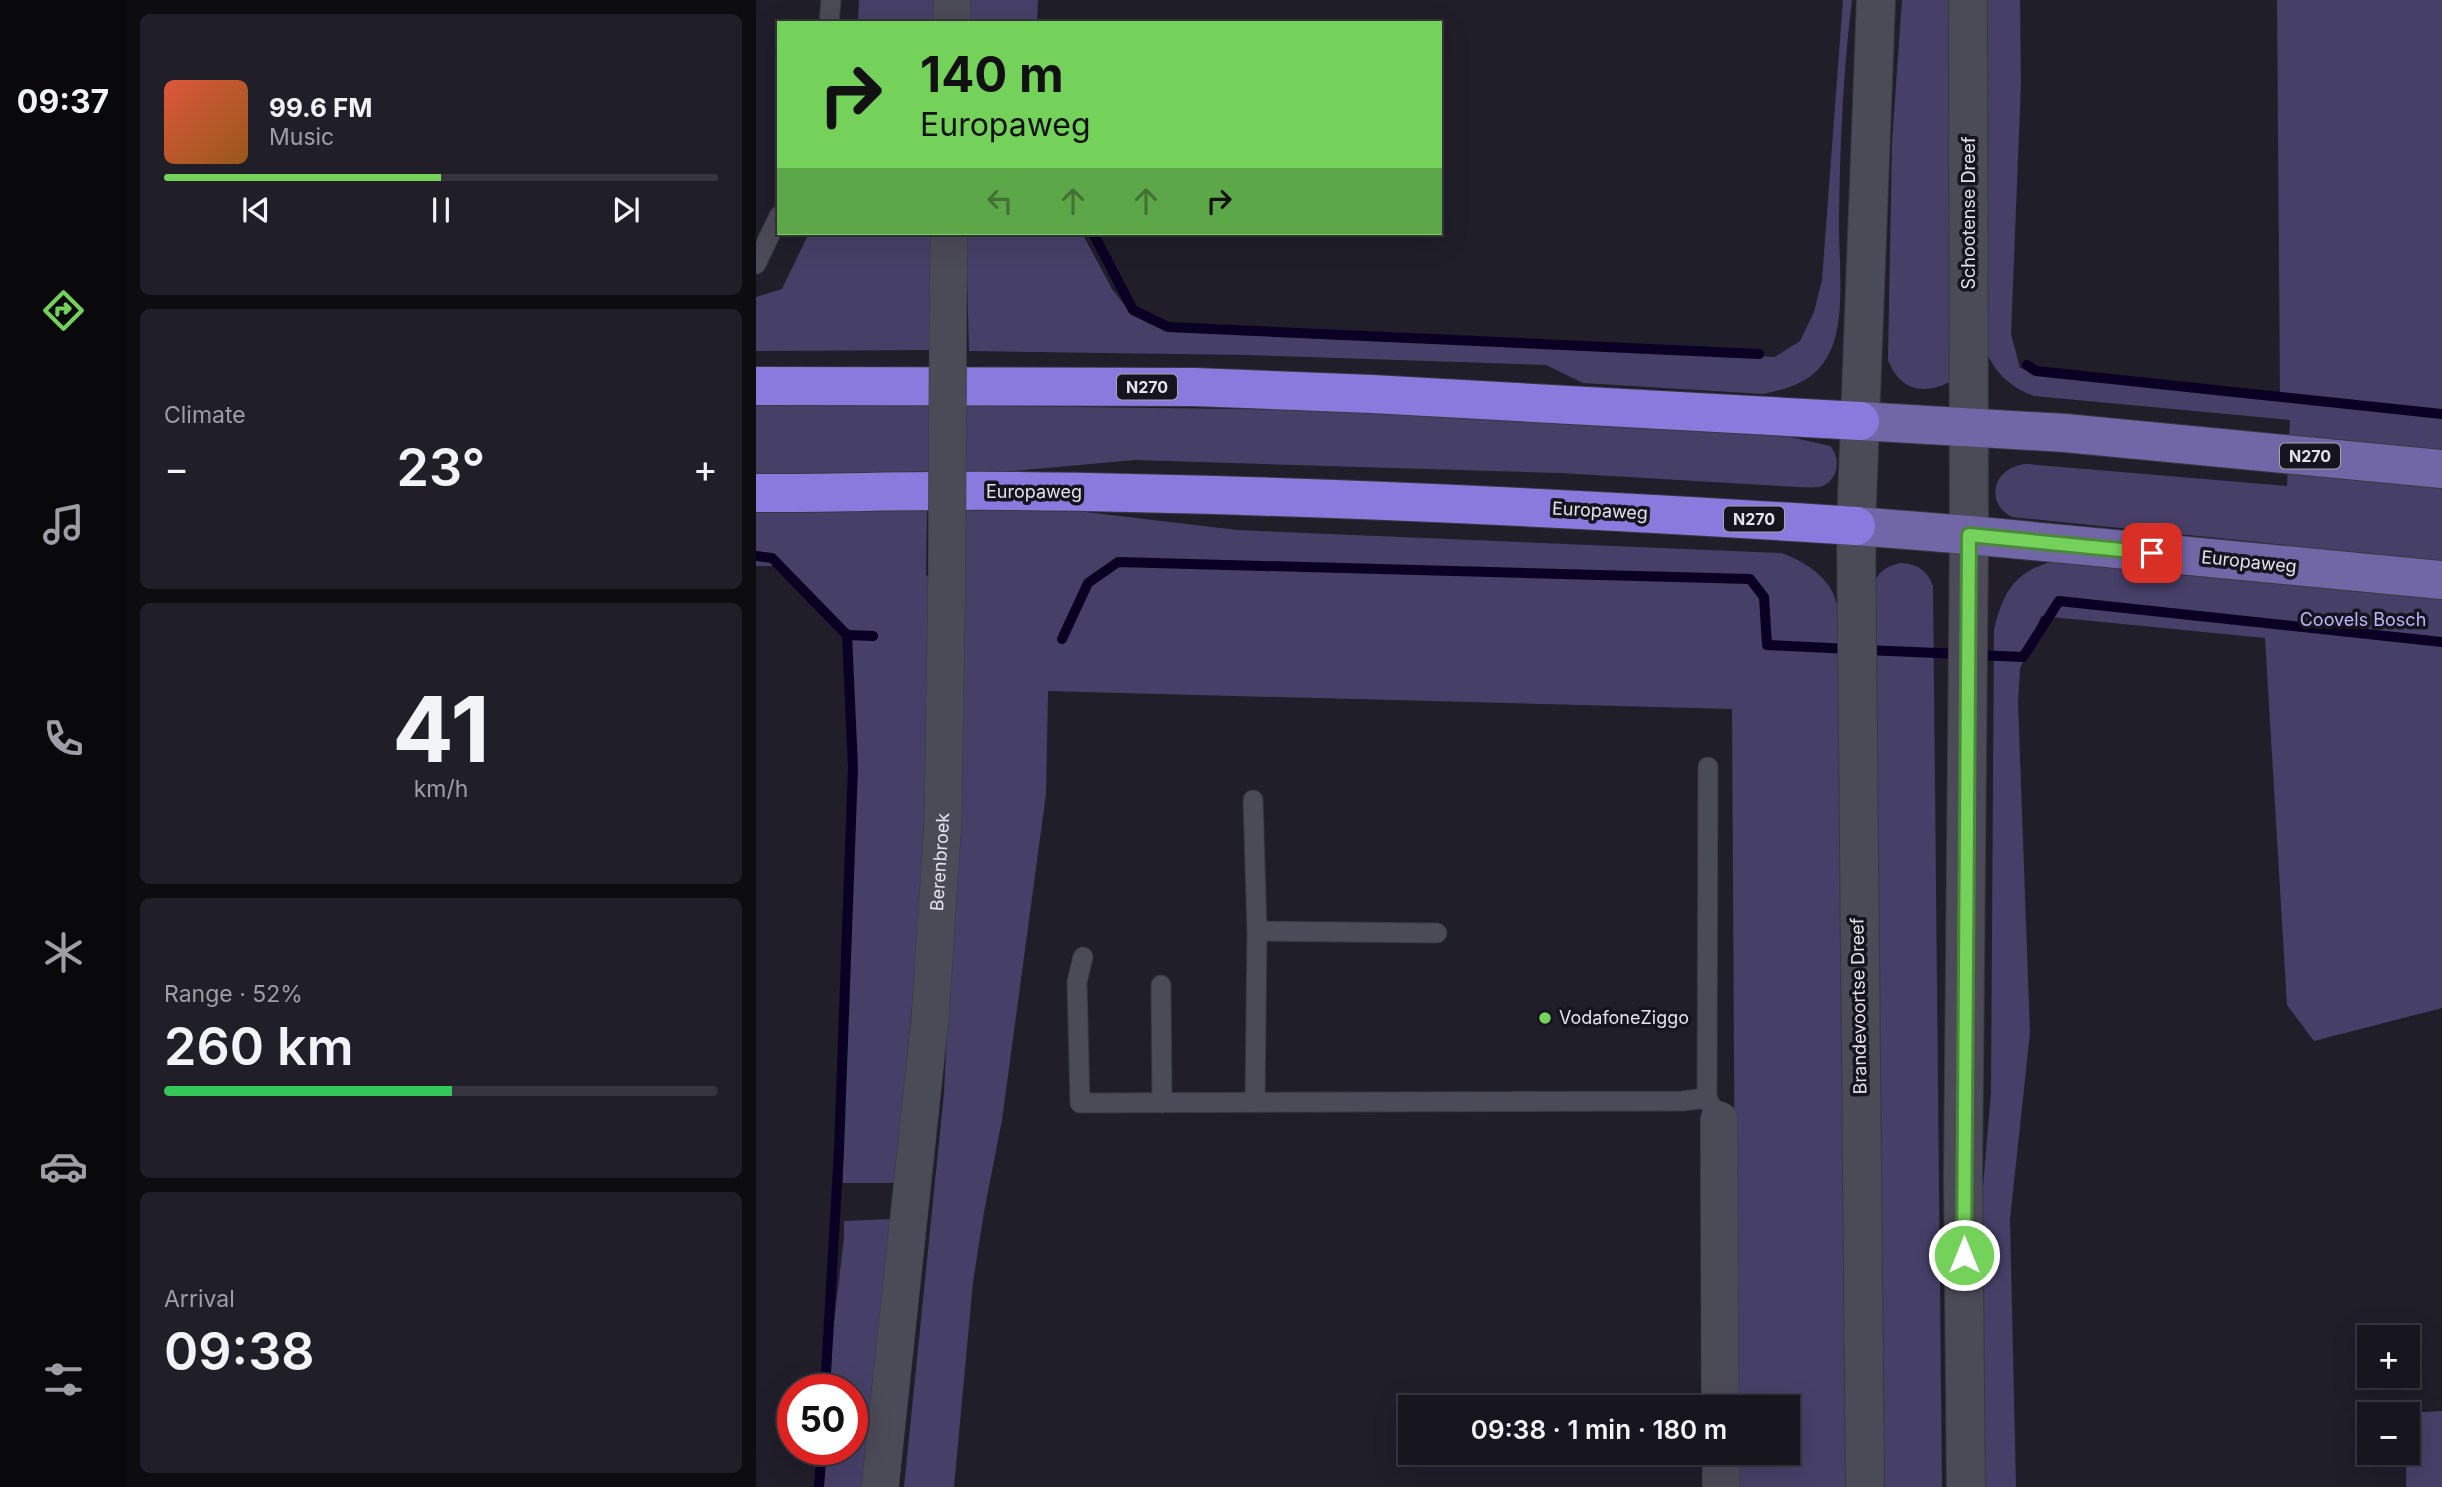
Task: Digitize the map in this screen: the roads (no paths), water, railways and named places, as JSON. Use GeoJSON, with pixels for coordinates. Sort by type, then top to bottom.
{"type":"FeatureCollection","features":[{"type":"Feature","properties":{"kind":"highway","name":"N270"},"geometry":{"type":"LineString","coordinates":[[756,386],[1194,387],[1860,421]]}},
{"type":"Feature","properties":{"kind":"highway","name":"Europaweg"},"geometry":{"type":"LineString","coordinates":[[756,493],[1007,491],[1239,496],[1543,508],[1856,526]]}},
{"type":"Feature","properties":{"kind":"main road"},"geometry":{"type":"LineString","coordinates":[[1860,421],[1876,0]]}},
{"type":"Feature","properties":{"kind":"main road","name":"Schootense Dreef"},"geometry":{"type":"LineString","coordinates":[[1968,0],[1969,535]]}},
{"type":"Feature","properties":{"kind":"main road","name":"N270"},"geometry":{"type":"LineString","coordinates":[[1860,421],[1969,426],[2204,445],[2442,469]]}},
{"type":"Feature","properties":{"kind":"main road","name":"Brandevoortse Dreef"},"geometry":{"type":"LineString","coordinates":[[1860,421],[1856,526],[1865,1487]]}},
{"type":"Feature","properties":{"kind":"main road","name":"Europaweg"},"geometry":{"type":"LineString","coordinates":[[1856,526],[2442,580]]}},
{"type":"Feature","properties":{"kind":"main road"},"geometry":{"type":"LineString","coordinates":[[1966,1487],[1964,1178],[1969,535]]}},
{"type":"Feature","properties":{"kind":"street"},"geometry":{"type":"LineString","coordinates":[[952,0],[952,21]]}},
{"type":"Feature","properties":{"kind":"street","name":"Berenbroek"},"geometry":{"type":"LineString","coordinates":[[880,1487],[930,1019],[943,821],[949,235]]}},
{"type":"Feature","properties":{"kind":"street"},"geometry":{"type":"LineString","coordinates":[[1713,1109],[1720,1395]]}},
{"type":"Feature","properties":{"kind":"street"},"geometry":{"type":"LineString","coordinates":[[1721,1465],[1721,1487]]}},
{"type":"Feature","properties":{"kind":"lane"},"geometry":{"type":"LineString","coordinates":[[829,21],[831,0]]}},
{"type":"Feature","properties":{"kind":"lane"},"geometry":{"type":"LineString","coordinates":[[756,264],[777,220]]}},
{"type":"Feature","properties":{"kind":"lane"},"geometry":{"type":"LineString","coordinates":[[1083,957],[1077,982],[1080,1103],[1682,1101],[1713,1109],[1708,767]]}},
{"type":"Feature","properties":{"kind":"lane"},"geometry":{"type":"LineString","coordinates":[[1253,800],[1257,931],[1255,1102]]}},
{"type":"Feature","properties":{"kind":"lane"},"geometry":{"type":"LineString","coordinates":[[1257,931],[1437,933]]}},
{"type":"Feature","properties":{"kind":"lane"},"geometry":{"type":"LineString","coordinates":[[1161,985],[1162,1103]]}},
{"type":"Feature","properties":{"kind":"waterway"},"geometry":{"type":"LineString","coordinates":[[1094,235],[1133,310],[1168,327],[1759,354]]}},
{"type":"Feature","properties":{"kind":"waterway"},"geometry":{"type":"LineString","coordinates":[[2027,365],[2036,371],[2442,414]]}},
{"type":"Feature","properties":{"kind":"waterway"},"geometry":{"type":"LineString","coordinates":[[756,556],[772,558],[847,635]]}},
{"type":"Feature","properties":{"kind":"waterway"},"geometry":{"type":"LineString","coordinates":[[1062,639],[1088,583],[1118,562],[1750,579],[1764,597],[1767,645],[1850,649]]}},
{"type":"Feature","properties":{"kind":"waterway"},"geometry":{"type":"LineString","coordinates":[[1977,655],[2023,657],[2059,601],[2442,642]]}},
{"type":"Feature","properties":{"kind":"waterway"},"geometry":{"type":"LineString","coordinates":[[826,1374],[839,1150],[853,767],[847,635],[873,636]]}},
{"type":"Feature","properties":{"kind":"waterway"},"geometry":{"type":"LineString","coordinates":[[1865,650],[1962,654]]}},
{"type":"Feature","properties":{"kind":"waterway"},"geometry":{"type":"LineString","coordinates":[[819,1487],[821,1465]]}},
{"type":"Feature","properties":{"kind":"place","name":"VodafoneZiggo"},"geometry":{"type":"Point","coordinates":[1545,1018]}},
{"type":"Feature","properties":{"kind":"park label","name":"Coovels Bosch"},"geometry":{"type":"Point","coordinates":[2363,620]}}]}
